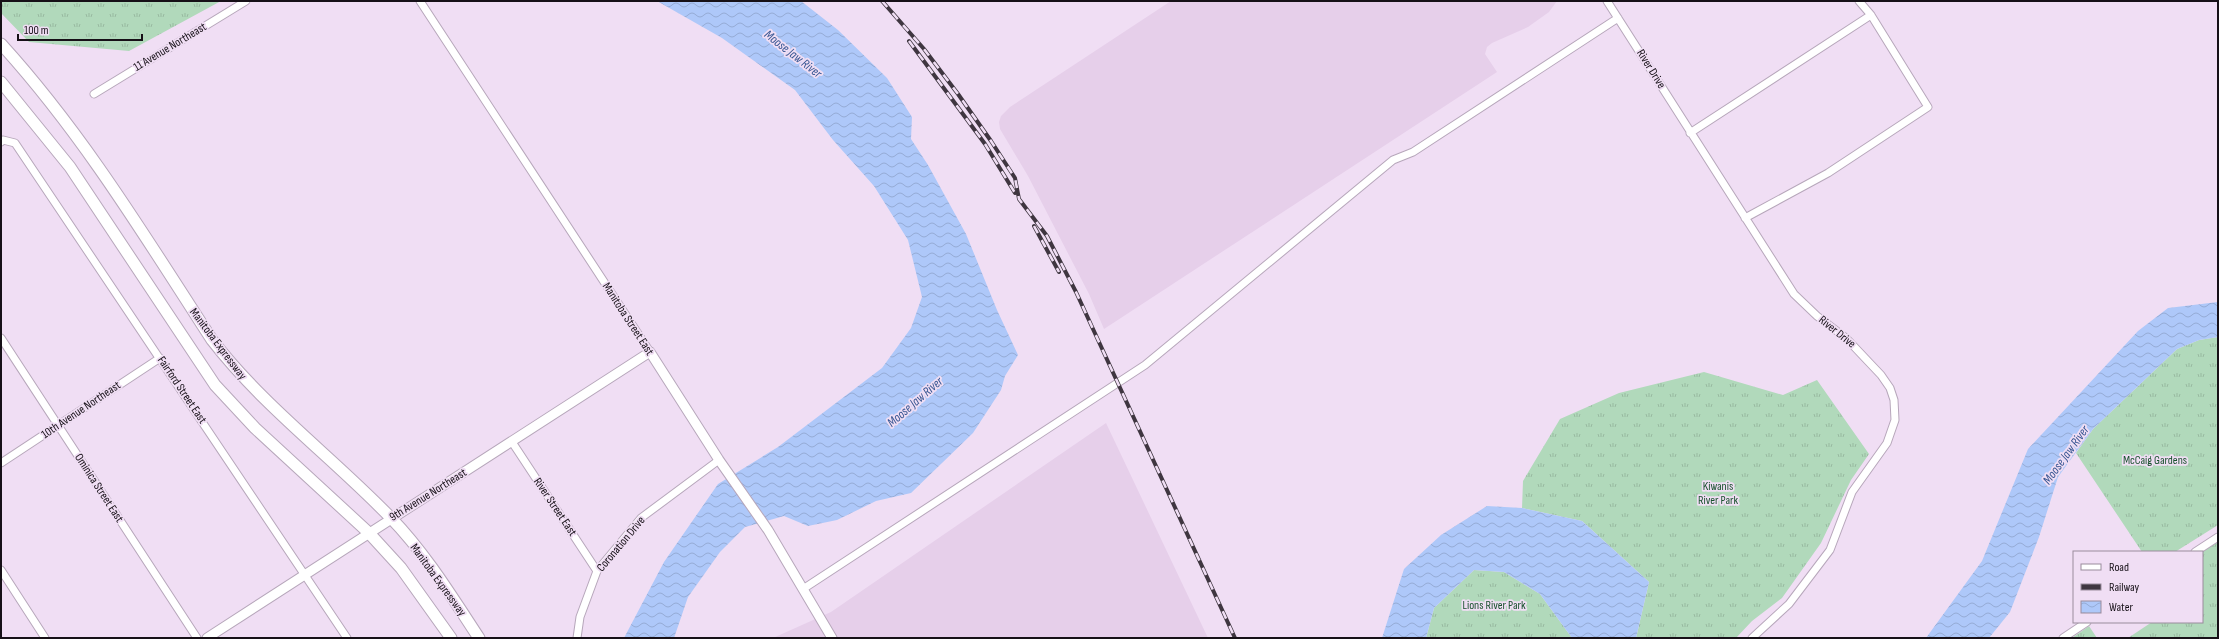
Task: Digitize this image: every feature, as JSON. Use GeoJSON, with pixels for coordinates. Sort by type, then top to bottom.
{"type":"FeatureCollection","features":[{"type":"Feature","properties":{"kind":"main road","name":"Manitoba Expressway"},"geometry":{"type":"LineString","coordinates":[[1,44],[72,128],[212,340],[229,362],[267,404],[391,518],[440,581],[479,638]]}},
{"type":"Feature","properties":{"kind":"main road","name":"Manitoba Expressway"},"geometry":{"type":"LineString","coordinates":[[1,82],[70,167],[215,385],[254,428],[369,533],[418,590],[451,638]]}},
{"type":"Feature","properties":{"kind":"street","name":"11 Avenue Northeast"},"geometry":{"type":"LineString","coordinates":[[94,94],[246,1]]}},
{"type":"Feature","properties":{"kind":"street","name":"Manitoba Street East"},"geometry":{"type":"LineString","coordinates":[[420,1],[719,460],[768,530],[832,638]]}},
{"type":"Feature","properties":{"kind":"street","name":"River Drive"},"geometry":{"type":"LineString","coordinates":[[1607,1],[1794,294],[1817,316],[1846,338],[1881,375],[1890,388],[1894,400],[1895,420],[1887,442],[1852,492],[1830,550],[1789,604],[1752,638]]}},
{"type":"Feature","properties":{"kind":"street"},"geometry":{"type":"LineString","coordinates":[[1745,218],[1828,173],[1928,107],[1871,15],[1860,1]]}},
{"type":"Feature","properties":{"kind":"street"},"geometry":{"type":"LineString","coordinates":[[1690,133],[1871,15]]}},
{"type":"Feature","properties":{"kind":"street"},"geometry":{"type":"LineString","coordinates":[[803,589],[1145,365],[1393,160],[1413,152],[1618,18]]}},
{"type":"Feature","properties":{"kind":"street","name":"Fairford Street East"},"geometry":{"type":"LineString","coordinates":[[1,142],[3,140],[15,144],[347,638]]}},
{"type":"Feature","properties":{"kind":"street","name":"Ominica Street East"},"geometry":{"type":"LineString","coordinates":[[1,338],[197,638]]}},
{"type":"Feature","properties":{"kind":"street","name":"9th Avenue Northeast"},"geometry":{"type":"LineString","coordinates":[[207,638],[650,352]]}},
{"type":"Feature","properties":{"kind":"street","name":"10th Avenue Northeast"},"geometry":{"type":"LineString","coordinates":[[1,463],[160,358]]}},
{"type":"Feature","properties":{"kind":"street","name":"River Street East"},"geometry":{"type":"LineString","coordinates":[[512,442],[598,571]]}},
{"type":"Feature","properties":{"kind":"street","name":"Coronation Drive"},"geometry":{"type":"LineString","coordinates":[[577,638],[580,616],[598,571],[642,518],[719,460]]}},
{"type":"Feature","properties":{"kind":"street"},"geometry":{"type":"LineString","coordinates":[[2197,551],[2218,537]]}},
{"type":"Feature","properties":{"kind":"street"},"geometry":{"type":"LineString","coordinates":[[1,570],[45,638]]}},
{"type":"Feature","properties":{"kind":"street"},"geometry":{"type":"LineString","coordinates":[[2063,638],[2086,623]]}},
{"type":"Feature","properties":{"kind":"shaded area"},"geometry":{"type":"Polygon","coordinates":[[[1171,1],[1557,1],[1549,12],[1528,27],[1492,43],[1487,47],[1485,54],[1497,72],[1104,329],[1089,294],[1028,176],[1000,129],[999,122],[1001,116],[1010,107],[1171,1]]]}},
{"type":"Feature","properties":{"kind":"shaded area"},"geometry":{"type":"Polygon","coordinates":[[[1106,423],[1208,638],[773,638],[831,612],[1106,423]]]}},
{"type":"Feature","properties":{"kind":"green space"},"geometry":{"type":"Polygon","coordinates":[[[1,1],[221,1],[129,51],[29,42],[1,13],[1,1]]]}},
{"type":"Feature","properties":{"kind":"green space","name":"McCaig Gardens"},"geometry":{"type":"Polygon","coordinates":[[[2218,337],[2218,525],[2177,551],[2141,551],[2076,453],[2093,429],[2177,349],[2199,340],[2218,337]]]}},
{"type":"Feature","properties":{"kind":"green space","name":"Kiwanis River Park"},"geometry":{"type":"Polygon","coordinates":[[[1704,372],[1783,395],[1817,380],[1869,454],[1851,480],[1821,543],[1782,598],[1752,621],[1736,638],[1636,638],[1649,582],[1582,521],[1522,508],[1523,481],[1560,419],[1619,393],[1704,372]]]}},
{"type":"Feature","properties":{"kind":"green space"},"geometry":{"type":"Polygon","coordinates":[[[2218,536],[2218,638],[2128,638],[2150,623],[2203,623],[2203,551],[2196,551],[2218,536]]]}},
{"type":"Feature","properties":{"kind":"green space","name":"Lions River Park"},"geometry":{"type":"Polygon","coordinates":[[[1474,570],[1504,572],[1540,594],[1572,638],[1426,638],[1434,608],[1474,570]]]}},
{"type":"Feature","properties":{"kind":"green space"},"geometry":{"type":"Polygon","coordinates":[[[2089,626],[2097,638],[2072,638],[2089,626]]]}},
{"type":"Feature","properties":{"kind":"water","name":"Moose Jaw River"},"geometry":{"type":"Polygon","coordinates":[[[657,1],[801,1],[838,30],[887,78],[912,117],[911,139],[928,165],[966,234],[997,310],[1018,355],[1005,376],[1001,390],[973,433],[911,493],[876,501],[837,520],[808,526],[784,516],[745,527],[720,552],[688,597],[674,638],[624,638],[664,562],[718,484],[778,447],[882,368],[911,328],[922,297],[908,240],[874,186],[833,140],[795,90],[722,38],[657,1]]]}},
{"type":"Feature","properties":{"kind":"water","name":"Moose Jaw River"},"geometry":{"type":"Polygon","coordinates":[[[2218,302],[2218,337],[2199,340],[2177,349],[2093,429],[2058,477],[2039,537],[2010,612],[1989,638],[1926,638],[1982,561],[2028,449],[2138,331],[2168,308],[2218,302]]]}},
{"type":"Feature","properties":{"kind":"water"},"geometry":{"type":"Polygon","coordinates":[[[1487,506],[1522,508],[1582,521],[1649,582],[1636,638],[1572,638],[1540,594],[1504,572],[1474,570],[1434,608],[1426,638],[1382,638],[1404,569],[1441,535],[1487,506]]]}},
{"type":"Feature","properties":{"kind":"railway"},"geometry":{"type":"LineString","coordinates":[[882,1],[924,49],[958,94],[1015,178],[1019,199],[1047,236],[1076,292],[1235,638]]}},
{"type":"Feature","properties":{"kind":"railway"},"geometry":{"type":"LineString","coordinates":[[909,41],[985,144],[1015,193]]}},
{"type":"Feature","properties":{"kind":"railway"},"geometry":{"type":"LineString","coordinates":[[1034,226],[1059,272]]}}]}
